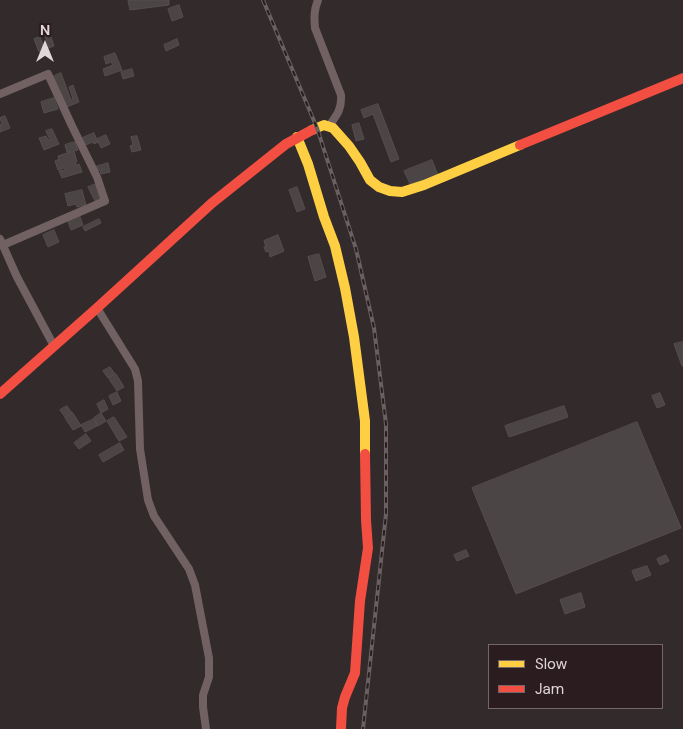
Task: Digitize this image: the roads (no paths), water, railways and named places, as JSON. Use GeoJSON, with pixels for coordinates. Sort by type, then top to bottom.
{"type":"FeatureCollection","features":[{"type":"Feature","properties":{"kind":"street"},"geometry":{"type":"LineString","coordinates":[[318,0],[314,17],[315,28],[341,95],[342,104],[338,114],[329,126]]}},
{"type":"Feature","properties":{"kind":"street"},"geometry":{"type":"LineString","coordinates":[[0,94],[48,74],[97,177],[105,201],[2,242],[17,277],[54,346]]}},
{"type":"Feature","properties":{"kind":"street"},"geometry":{"type":"LineString","coordinates":[[0,394],[212,203],[297,137],[324,126],[333,128],[349,146],[370,180],[379,187],[390,191],[402,192],[424,185],[683,78]]}},
{"type":"Feature","properties":{"kind":"street"},"geometry":{"type":"LineString","coordinates":[[297,137],[335,246],[346,288],[364,421],[368,548],[360,601],[355,673],[343,703],[341,729]]}},
{"type":"Feature","properties":{"kind":"street"},"geometry":{"type":"LineString","coordinates":[[97,308],[135,369],[138,381],[140,449],[148,500],[154,516],[189,568],[195,585],[209,658],[209,676],[203,695],[206,729]]}},
{"type":"Feature","properties":{"kind":"railway"},"geometry":{"type":"LineString","coordinates":[[263,0],[317,128],[356,249],[374,328],[386,424],[386,514],[363,729]]}}]}
